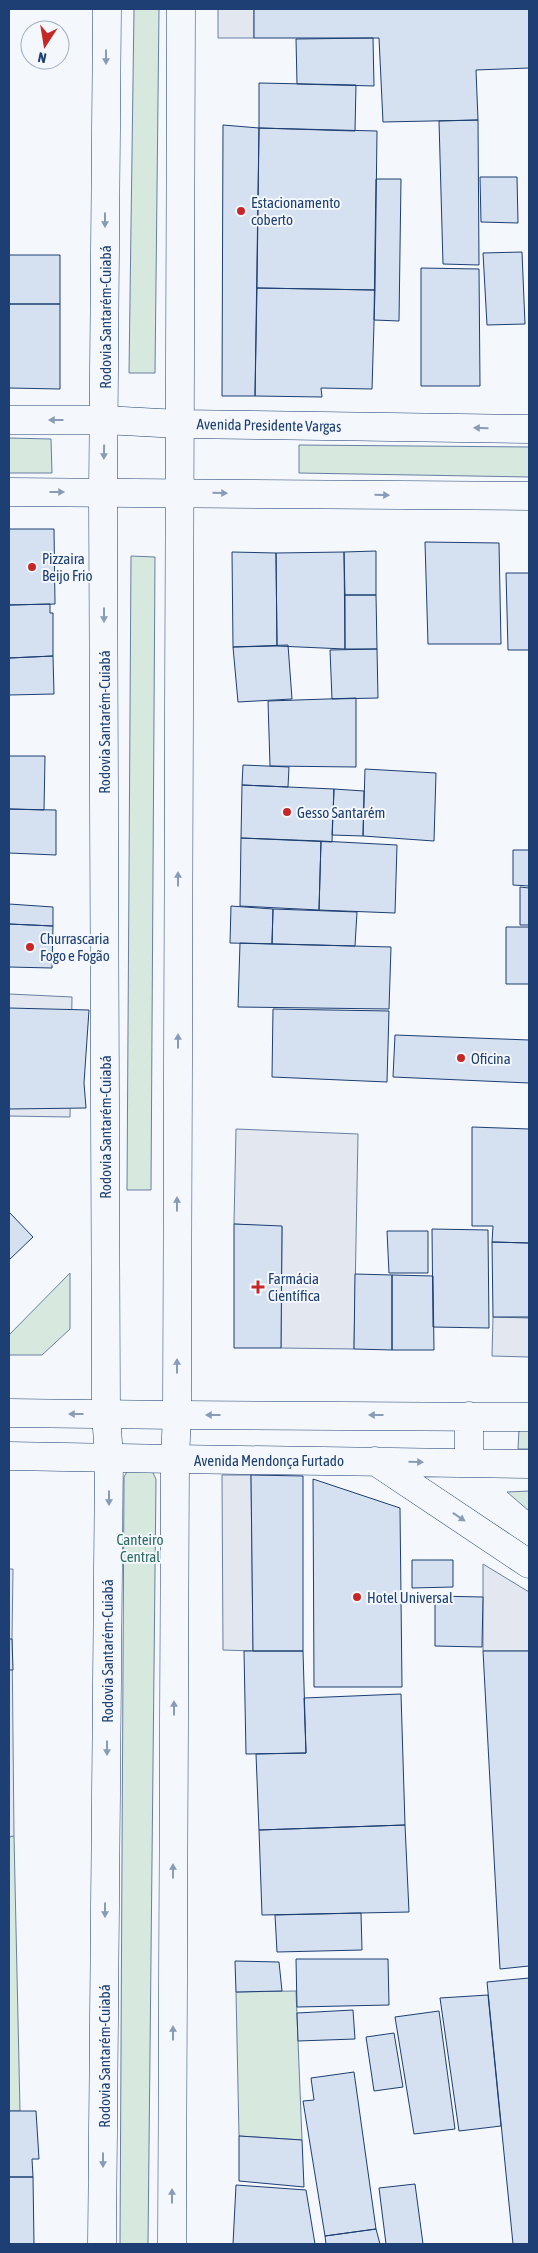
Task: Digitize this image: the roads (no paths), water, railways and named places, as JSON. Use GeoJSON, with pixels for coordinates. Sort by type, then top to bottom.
{"type":"FeatureCollection","features":[{"type":"Feature","properties":{"kind":"main road","name":"Rodovia Santarém-Cuiabá"},"geometry":{"type":"LineString","coordinates":[[102,2244],[109,1457],[106,1414],[103,492],[106,9]]}},
{"type":"Feature","properties":{"kind":"main road"},"geometry":{"type":"LineString","coordinates":[[172,2244],[175,1459],[177,1415],[180,9]]}},
{"type":"Feature","properties":{"kind":"main road","name":"Avenida Presidente Vargas"},"geometry":{"type":"LineString","coordinates":[[9,420],[104,420],[179,424],[529,429]]}},
{"type":"Feature","properties":{"kind":"main road"},"geometry":{"type":"LineString","coordinates":[[9,492],[529,496]]}},
{"type":"Feature","properties":{"kind":"main road"},"geometry":{"type":"LineString","coordinates":[[9,1413],[529,1416]]}},
{"type":"Feature","properties":{"kind":"main road"},"geometry":{"type":"LineString","coordinates":[[468,1462],[469,1416]]}},
{"type":"Feature","properties":{"kind":"main road","name":"Avenida Mendonça Furtado"},"geometry":{"type":"LineString","coordinates":[[9,1456],[529,1464]]}},
{"type":"Feature","properties":{"kind":"main road"},"geometry":{"type":"LineString","coordinates":[[375,1461],[529,1564]]}},
{"type":"Feature","properties":{"kind":"place","name":"Estacionamento coberto"},"geometry":{"type":"Point","coordinates":[241,211]}},
{"type":"Feature","properties":{"kind":"place","name":"Pizzaira Beijo Frio"},"geometry":{"type":"Point","coordinates":[32,567]}},
{"type":"Feature","properties":{"kind":"place","name":"Gesso Santarém"},"geometry":{"type":"Point","coordinates":[287,812]}},
{"type":"Feature","properties":{"kind":"place","name":"Churrascaria Fogo e Fogão"},"geometry":{"type":"Point","coordinates":[30,947]}},
{"type":"Feature","properties":{"kind":"place","name":"Oficina"},"geometry":{"type":"Point","coordinates":[461,1058]}},
{"type":"Feature","properties":{"kind":"place","name":"Farmácia Científica"},"geometry":{"type":"Point","coordinates":[258,1287]}},
{"type":"Feature","properties":{"kind":"place","name":"Hotel Universal"},"geometry":{"type":"Point","coordinates":[357,1597]}},
{"type":"Feature","properties":{"kind":"park label","name":"Canteiro Central"},"geometry":{"type":"Point","coordinates":[140,1548]}}]}
